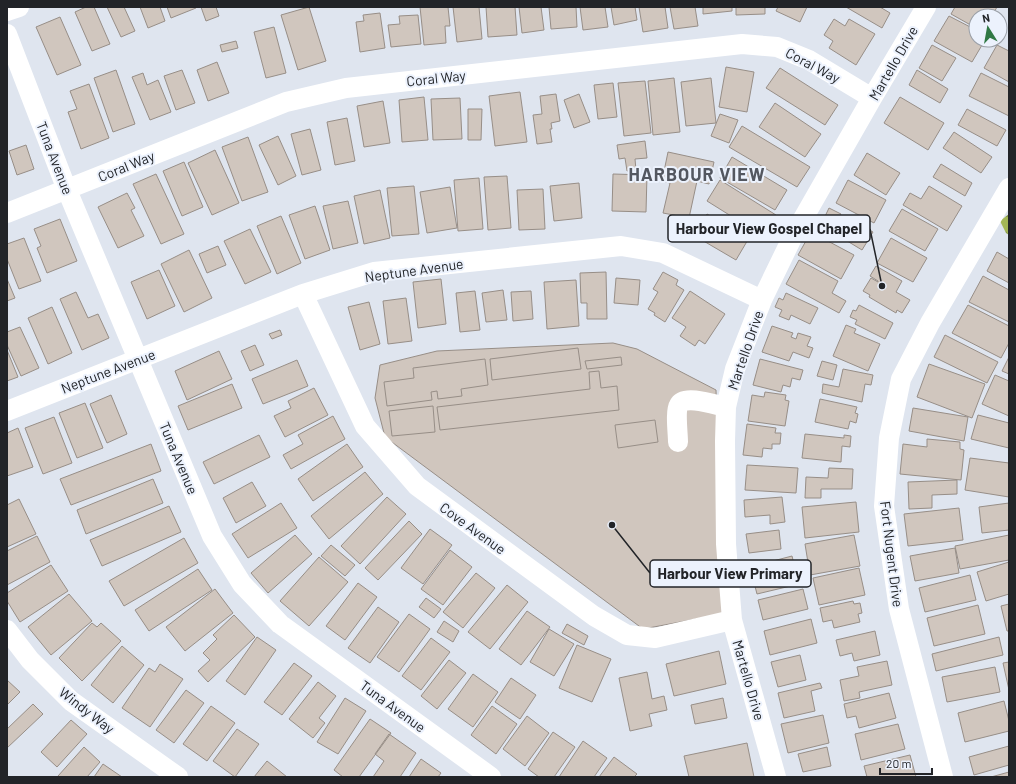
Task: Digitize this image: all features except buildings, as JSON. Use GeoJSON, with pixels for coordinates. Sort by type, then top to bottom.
{"type":"FeatureCollection","features":[{"type":"Feature","properties":{"kind":"street"},"geometry":{"type":"LineString","coordinates":[[7,12],[18,7]]}},
{"type":"Feature","properties":{"kind":"street","name":"Martello Drive"},"geometry":{"type":"LineString","coordinates":[[776,777],[732,620],[726,544],[726,407],[735,369],[762,300],[792,238],[926,7]]}},
{"type":"Feature","properties":{"kind":"street","name":"Tuna Avenue"},"geometry":{"type":"LineString","coordinates":[[7,34],[67,190],[212,536],[242,584],[280,624],[491,777]]}},
{"type":"Feature","properties":{"kind":"street","name":"Coral Way"},"geometry":{"type":"LineString","coordinates":[[7,213],[286,102],[346,88],[742,44],[777,47],[796,54],[809,60],[872,98]]}},
{"type":"Feature","properties":{"kind":"street","name":"Fort Nugent Drive"},"geometry":{"type":"LineString","coordinates":[[943,777],[898,609],[884,506],[889,438],[901,379],[930,323],[1009,188]]}},
{"type":"Feature","properties":{"kind":"street","name":"Neptune Avenue"},"geometry":{"type":"LineString","coordinates":[[7,411],[303,294],[374,272],[621,246],[664,253],[762,300]]}},
{"type":"Feature","properties":{"kind":"street","name":"Cove Avenue"},"geometry":{"type":"LineString","coordinates":[[303,294],[365,426],[417,486],[594,616],[627,636],[655,638],[732,620]]}},
{"type":"Feature","properties":{"kind":"street"},"geometry":{"type":"LineString","coordinates":[[678,442],[677,410],[679,404],[684,400],[698,401],[726,407]]}},
{"type":"Feature","properties":{"kind":"street","name":"Windy Way"},"geometry":{"type":"LineString","coordinates":[[7,630],[30,660],[71,701],[178,777]]}},
{"type":"Feature","properties":{"kind":"green space"},"geometry":{"type":"Polygon","coordinates":[[[1009,214],[1009,235],[1006,233],[1000,221],[1009,214]]]}},
{"type":"Feature","properties":{"kind":"place","name":"Harbour View Gospel Chapel"},"geometry":{"type":"Point","coordinates":[882,286]}},
{"type":"Feature","properties":{"kind":"place","name":"Harbour View Primary"},"geometry":{"type":"Point","coordinates":[612,525]}},
{"type":"Feature","properties":{"kind":"district","name":"HARBOUR VIEW"},"geometry":{"type":"Point","coordinates":[697,174]}}]}
